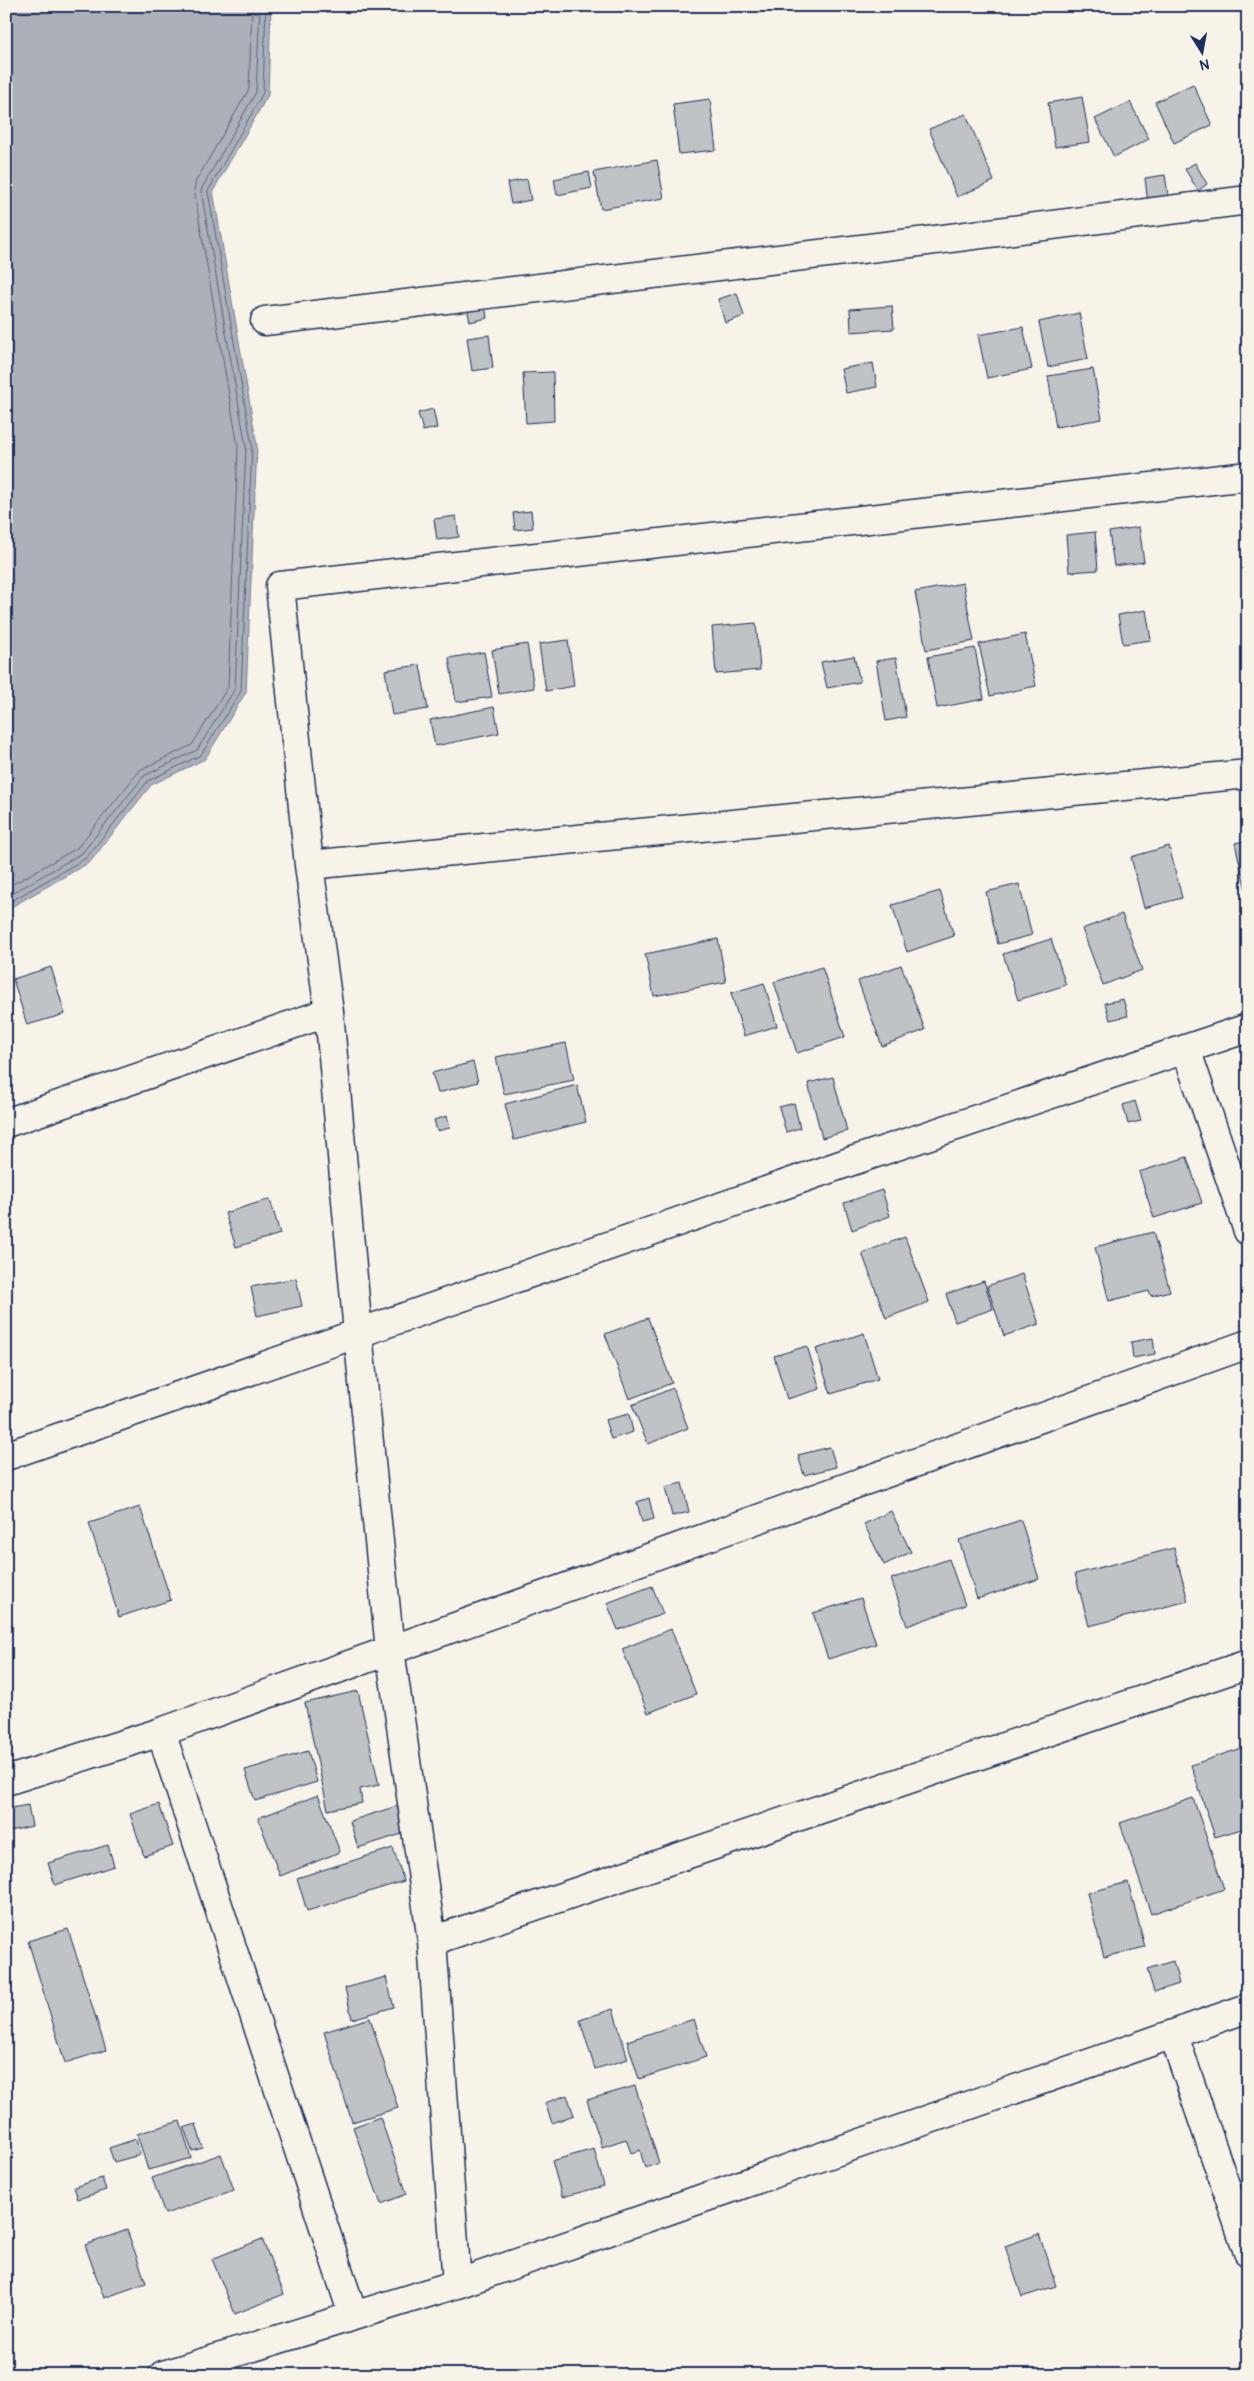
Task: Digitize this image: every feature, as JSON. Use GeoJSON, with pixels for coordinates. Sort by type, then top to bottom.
{"type":"FeatureCollection","features":[{"type":"Feature","properties":{"kind":"street"},"geometry":{"type":"LineString","coordinates":[[265,320],[919,242],[1248,200]]}},
{"type":"Feature","properties":{"kind":"street"},"geometry":{"type":"LineString","coordinates":[[457,2284],[432,1941],[390,1650],[358,1333],[329,1012],[309,865],[280,586],[1248,476]]}},
{"type":"Feature","properties":{"kind":"street"},"geometry":{"type":"LineString","coordinates":[[309,865],[1248,774]]}},
{"type":"Feature","properties":{"kind":"street"},"geometry":{"type":"LineString","coordinates":[[6,1123],[329,1012]]}},
{"type":"Feature","properties":{"kind":"street"},"geometry":{"type":"LineString","coordinates":[[6,1456],[852,1161],[1248,1028]]}},
{"type":"Feature","properties":{"kind":"street"},"geometry":{"type":"LineString","coordinates":[[1186,1049],[1248,1231]]}},
{"type":"Feature","properties":{"kind":"street"},"geometry":{"type":"LineString","coordinates":[[6,1781],[161,1732],[1248,1344]]}},
{"type":"Feature","properties":{"kind":"street"},"geometry":{"type":"LineString","coordinates":[[432,1941],[1248,1664]]}},
{"type":"Feature","properties":{"kind":"street"},"geometry":{"type":"LineString","coordinates":[[161,1732],[353,2315]]}},
{"type":"Feature","properties":{"kind":"street"},"geometry":{"type":"LineString","coordinates":[[163,2375],[457,2284],[1174,2036],[1248,2008]]}},
{"type":"Feature","properties":{"kind":"street"},"geometry":{"type":"LineString","coordinates":[[1174,2036],[1248,2252]]}},
{"type":"Feature","properties":{"kind":"water"},"geometry":{"type":"Polygon","coordinates":[[[6,6],[271,6],[268,95],[213,191],[257,446],[246,692],[205,759],[151,785],[90,862],[6,910],[6,6]]]}},
{"type":"Feature","properties":{"kind":"building"},"geometry":{"type":"Polygon","coordinates":[[[1193,84],[1212,125],[1174,143],[1155,102],[1193,84]]]}},
{"type":"Feature","properties":{"kind":"building"},"geometry":{"type":"Polygon","coordinates":[[[1082,97],[1090,142],[1055,147],[1048,103],[1082,97]]]}},
{"type":"Feature","properties":{"kind":"building"},"geometry":{"type":"Polygon","coordinates":[[[710,99],[716,150],[679,154],[673,104],[710,99]]]}},
{"type":"Feature","properties":{"kind":"building"},"geometry":{"type":"Polygon","coordinates":[[[1130,102],[1149,139],[1114,157],[1095,119],[1130,102]]]}},
{"type":"Feature","properties":{"kind":"building"},"geometry":{"type":"Polygon","coordinates":[[[966,114],[994,181],[957,197],[929,129],[966,114]]]}},
{"type":"Feature","properties":{"kind":"building"},"geometry":{"type":"Polygon","coordinates":[[[657,160],[664,198],[601,209],[594,172],[657,160]]]}},
{"type":"Feature","properties":{"kind":"building"},"geometry":{"type":"Polygon","coordinates":[[[1195,163],[1207,184],[1198,191],[1185,169],[1195,163]]]}},
{"type":"Feature","properties":{"kind":"building"},"geometry":{"type":"Polygon","coordinates":[[[589,172],[592,188],[557,195],[554,179],[589,172]]]}},
{"type":"Feature","properties":{"kind":"building"},"geometry":{"type":"Polygon","coordinates":[[[1165,175],[1169,201],[1148,204],[1145,178],[1165,175]]]}},
{"type":"Feature","properties":{"kind":"building"},"geometry":{"type":"Polygon","coordinates":[[[527,179],[531,200],[511,204],[507,183],[527,179]]]}},
{"type":"Feature","properties":{"kind":"building"},"geometry":{"type":"Polygon","coordinates":[[[737,293],[744,316],[725,323],[718,299],[737,293]]]}},
{"type":"Feature","properties":{"kind":"building"},"geometry":{"type":"Polygon","coordinates":[[[484,298],[487,318],[470,322],[466,302],[484,298]]]}},
{"type":"Feature","properties":{"kind":"building"},"geometry":{"type":"Polygon","coordinates":[[[892,306],[894,329],[851,332],[850,309],[892,306]]]}},
{"type":"Feature","properties":{"kind":"building"},"geometry":{"type":"Polygon","coordinates":[[[1079,313],[1088,359],[1048,367],[1039,322],[1079,313]]]}},
{"type":"Feature","properties":{"kind":"building"},"geometry":{"type":"Polygon","coordinates":[[[1023,327],[1032,369],[987,378],[978,335],[1023,327]]]}},
{"type":"Feature","properties":{"kind":"building"},"geometry":{"type":"Polygon","coordinates":[[[489,335],[493,368],[472,371],[467,338],[489,335]]]}},
{"type":"Feature","properties":{"kind":"building"},"geometry":{"type":"Polygon","coordinates":[[[873,363],[877,387],[846,393],[841,369],[873,363]]]}},
{"type":"Feature","properties":{"kind":"building"},"geometry":{"type":"Polygon","coordinates":[[[1093,369],[1102,419],[1056,427],[1048,376],[1093,369]]]}},
{"type":"Feature","properties":{"kind":"building"},"geometry":{"type":"Polygon","coordinates":[[[553,372],[554,421],[526,423],[523,373],[553,372]]]}},
{"type":"Feature","properties":{"kind":"building"},"geometry":{"type":"Polygon","coordinates":[[[433,409],[437,428],[423,431],[418,413],[433,409]]]}},
{"type":"Feature","properties":{"kind":"building"},"geometry":{"type":"Polygon","coordinates":[[[531,511],[533,528],[515,530],[513,513],[531,511]]]}},
{"type":"Feature","properties":{"kind":"building"},"geometry":{"type":"Polygon","coordinates":[[[456,516],[459,537],[437,540],[434,519],[456,516]]]}},
{"type":"Feature","properties":{"kind":"building"},"geometry":{"type":"Polygon","coordinates":[[[1139,527],[1144,562],[1114,566],[1109,532],[1139,527]]]}},
{"type":"Feature","properties":{"kind":"building"},"geometry":{"type":"Polygon","coordinates":[[[1095,532],[1098,570],[1069,572],[1066,535],[1095,532]]]}},
{"type":"Feature","properties":{"kind":"building"},"geometry":{"type":"Polygon","coordinates":[[[963,583],[974,641],[926,650],[915,592],[963,583]]]}},
{"type":"Feature","properties":{"kind":"building"},"geometry":{"type":"Polygon","coordinates":[[[1146,610],[1151,640],[1123,644],[1118,615],[1146,610]]]}},
{"type":"Feature","properties":{"kind":"building"},"geometry":{"type":"Polygon","coordinates":[[[756,623],[760,670],[716,674],[712,627],[756,623]]]}},
{"type":"Feature","properties":{"kind":"building"},"geometry":{"type":"Polygon","coordinates":[[[1025,634],[1036,686],[990,696],[979,644],[1025,634]]]}},
{"type":"Feature","properties":{"kind":"building"},"geometry":{"type":"Polygon","coordinates":[[[568,640],[574,686],[546,691],[539,644],[568,640]]]}},
{"type":"Feature","properties":{"kind":"building"},"geometry":{"type":"Polygon","coordinates":[[[527,644],[534,688],[499,694],[492,650],[527,644]]]}},
{"type":"Feature","properties":{"kind":"building"},"geometry":{"type":"Polygon","coordinates":[[[975,648],[984,699],[937,708],[928,657],[975,648]]]}},
{"type":"Feature","properties":{"kind":"building"},"geometry":{"type":"Polygon","coordinates":[[[484,652],[492,697],[456,702],[449,658],[484,652]]]}},
{"type":"Feature","properties":{"kind":"building"},"geometry":{"type":"Polygon","coordinates":[[[854,656],[860,682],[827,688],[821,662],[854,656]]]}},
{"type":"Feature","properties":{"kind":"building"},"geometry":{"type":"Polygon","coordinates":[[[896,658],[906,717],[886,721],[876,661],[896,658]]]}},
{"type":"Feature","properties":{"kind":"building"},"geometry":{"type":"Polygon","coordinates":[[[420,665],[428,709],[392,715],[385,670],[420,665]]]}},
{"type":"Feature","properties":{"kind":"building"},"geometry":{"type":"Polygon","coordinates":[[[494,707],[499,733],[435,746],[430,720],[494,707]]]}},
{"type":"Feature","properties":{"kind":"building"},"geometry":{"type":"Polygon","coordinates":[[[1248,840],[1248,891],[1246,891],[1235,843],[1248,840]]]}},
{"type":"Feature","properties":{"kind":"building"},"geometry":{"type":"Polygon","coordinates":[[[1169,846],[1182,898],[1144,908],[1131,857],[1169,846]]]}},
{"type":"Feature","properties":{"kind":"building"},"geometry":{"type":"Polygon","coordinates":[[[1019,884],[1032,935],[998,944],[986,892],[1019,884]]]}},
{"type":"Feature","properties":{"kind":"building"},"geometry":{"type":"Polygon","coordinates":[[[940,891],[954,936],[907,952],[892,905],[940,891]]]}},
{"type":"Feature","properties":{"kind":"building"},"geometry":{"type":"Polygon","coordinates":[[[1122,914],[1142,970],[1103,985],[1082,929],[1122,914]]]}},
{"type":"Feature","properties":{"kind":"building"},"geometry":{"type":"Polygon","coordinates":[[[718,939],[726,982],[654,996],[645,954],[718,939]]]}},
{"type":"Feature","properties":{"kind":"building"},"geometry":{"type":"Polygon","coordinates":[[[1051,939],[1066,985],[1018,1000],[1003,954],[1051,939]]]}},
{"type":"Feature","properties":{"kind":"building"},"geometry":{"type":"Polygon","coordinates":[[[1248,962],[1248,976],[1247,976],[1244,963],[1248,962]]]}},
{"type":"Feature","properties":{"kind":"building"},"geometry":{"type":"Polygon","coordinates":[[[901,965],[925,1030],[882,1046],[858,981],[901,965]]]}},
{"type":"Feature","properties":{"kind":"building"},"geometry":{"type":"Polygon","coordinates":[[[51,967],[65,1014],[27,1025],[13,979],[51,967]]]}},
{"type":"Feature","properties":{"kind":"building"},"geometry":{"type":"Polygon","coordinates":[[[822,967],[845,1037],[797,1053],[774,982],[822,967]]]}},
{"type":"Feature","properties":{"kind":"building"},"geometry":{"type":"Polygon","coordinates":[[[764,983],[777,1026],[744,1036],[731,993],[764,983]]]}},
{"type":"Feature","properties":{"kind":"building"},"geometry":{"type":"Polygon","coordinates":[[[1123,999],[1128,1016],[1110,1020],[1105,1003],[1123,999]]]}},
{"type":"Feature","properties":{"kind":"building"},"geometry":{"type":"Polygon","coordinates":[[[566,1043],[574,1080],[504,1094],[496,1057],[566,1043]]]}},
{"type":"Feature","properties":{"kind":"building"},"geometry":{"type":"Polygon","coordinates":[[[473,1062],[478,1082],[438,1093],[432,1073],[473,1062]]]}},
{"type":"Feature","properties":{"kind":"building"},"geometry":{"type":"Polygon","coordinates":[[[833,1077],[847,1131],[822,1138],[808,1083],[833,1077]]]}},
{"type":"Feature","properties":{"kind":"building"},"geometry":{"type":"Polygon","coordinates":[[[577,1085],[586,1122],[514,1140],[505,1104],[577,1085]]]}},
{"type":"Feature","properties":{"kind":"building"},"geometry":{"type":"Polygon","coordinates":[[[1135,1101],[1141,1121],[1128,1124],[1123,1105],[1135,1101]]]}},
{"type":"Feature","properties":{"kind":"building"},"geometry":{"type":"Polygon","coordinates":[[[794,1103],[800,1128],[786,1132],[779,1107],[794,1103]]]}},
{"type":"Feature","properties":{"kind":"building"},"geometry":{"type":"Polygon","coordinates":[[[447,1116],[450,1128],[437,1131],[434,1120],[447,1116]]]}},
{"type":"Feature","properties":{"kind":"building"},"geometry":{"type":"Polygon","coordinates":[[[1187,1157],[1202,1203],[1154,1218],[1139,1172],[1187,1157]]]}},
{"type":"Feature","properties":{"kind":"building"},"geometry":{"type":"Polygon","coordinates":[[[882,1190],[890,1216],[852,1230],[844,1203],[882,1190]]]}},
{"type":"Feature","properties":{"kind":"building"},"geometry":{"type":"Polygon","coordinates":[[[270,1199],[280,1234],[236,1247],[225,1213],[270,1199]]]}},
{"type":"Feature","properties":{"kind":"building"},"geometry":{"type":"Polygon","coordinates":[[[1153,1232],[1170,1291],[1151,1296],[1149,1291],[1109,1301],[1095,1247],[1153,1232]]]}},
{"type":"Feature","properties":{"kind":"building"},"geometry":{"type":"Polygon","coordinates":[[[905,1237],[929,1302],[886,1318],[862,1253],[905,1237]]]}},
{"type":"Feature","properties":{"kind":"building"},"geometry":{"type":"Polygon","coordinates":[[[1022,1274],[1039,1324],[1004,1336],[987,1286],[1022,1274]]]}},
{"type":"Feature","properties":{"kind":"building"},"geometry":{"type":"Polygon","coordinates":[[[296,1278],[302,1306],[257,1316],[251,1287],[296,1278]]]}},
{"type":"Feature","properties":{"kind":"building"},"geometry":{"type":"Polygon","coordinates":[[[984,1281],[993,1309],[955,1322],[946,1294],[984,1281]]]}},
{"type":"Feature","properties":{"kind":"building"},"geometry":{"type":"Polygon","coordinates":[[[648,1318],[672,1383],[629,1399],[605,1334],[648,1318]]]}},
{"type":"Feature","properties":{"kind":"building"},"geometry":{"type":"Polygon","coordinates":[[[864,1333],[878,1379],[831,1394],[816,1349],[864,1333]]]}},
{"type":"Feature","properties":{"kind":"building"},"geometry":{"type":"Polygon","coordinates":[[[1153,1338],[1155,1354],[1133,1358],[1131,1342],[1153,1338]]]}},
{"type":"Feature","properties":{"kind":"building"},"geometry":{"type":"Polygon","coordinates":[[[807,1346],[820,1389],[787,1399],[774,1356],[807,1346]]]}},
{"type":"Feature","properties":{"kind":"building"},"geometry":{"type":"Polygon","coordinates":[[[673,1388],[688,1428],[648,1444],[632,1405],[673,1388]]]}},
{"type":"Feature","properties":{"kind":"building"},"geometry":{"type":"Polygon","coordinates":[[[629,1414],[633,1432],[611,1439],[605,1420],[629,1414]]]}},
{"type":"Feature","properties":{"kind":"building"},"geometry":{"type":"Polygon","coordinates":[[[830,1447],[836,1467],[804,1475],[798,1455],[830,1447]]]}},
{"type":"Feature","properties":{"kind":"building"},"geometry":{"type":"Polygon","coordinates":[[[682,1483],[689,1512],[672,1516],[665,1487],[682,1483]]]}},
{"type":"Feature","properties":{"kind":"building"},"geometry":{"type":"Polygon","coordinates":[[[649,1498],[654,1519],[642,1522],[637,1502],[649,1498]]]}},
{"type":"Feature","properties":{"kind":"building"},"geometry":{"type":"Polygon","coordinates":[[[140,1507],[171,1600],[119,1617],[89,1523],[140,1507]]]}},
{"type":"Feature","properties":{"kind":"building"},"geometry":{"type":"Polygon","coordinates":[[[891,1511],[911,1552],[884,1565],[864,1524],[891,1511]]]}},
{"type":"Feature","properties":{"kind":"building"},"geometry":{"type":"Polygon","coordinates":[[[1021,1520],[1039,1579],[977,1599],[959,1540],[1021,1520]]]}},
{"type":"Feature","properties":{"kind":"building"},"geometry":{"type":"Polygon","coordinates":[[[1174,1548],[1188,1601],[1089,1626],[1075,1574],[1174,1548]]]}},
{"type":"Feature","properties":{"kind":"building"},"geometry":{"type":"Polygon","coordinates":[[[949,1559],[965,1605],[907,1626],[891,1579],[949,1559]]]}},
{"type":"Feature","properties":{"kind":"building"},"geometry":{"type":"Polygon","coordinates":[[[652,1586],[663,1614],[618,1630],[607,1603],[652,1586]]]}},
{"type":"Feature","properties":{"kind":"building"},"geometry":{"type":"Polygon","coordinates":[[[861,1598],[876,1644],[828,1659],[813,1613],[861,1598]]]}},
{"type":"Feature","properties":{"kind":"building"},"geometry":{"type":"Polygon","coordinates":[[[671,1629],[696,1694],[648,1713],[622,1649],[671,1629]]]}},
{"type":"Feature","properties":{"kind":"building"},"geometry":{"type":"Polygon","coordinates":[[[358,1691],[379,1785],[360,1789],[362,1803],[328,1810],[305,1703],[358,1691]]]}},
{"type":"Feature","properties":{"kind":"building"},"geometry":{"type":"Polygon","coordinates":[[[1248,1746],[1248,1827],[1215,1837],[1191,1765],[1248,1746]]]}},
{"type":"Feature","properties":{"kind":"building"},"geometry":{"type":"Polygon","coordinates":[[[308,1751],[317,1782],[255,1801],[245,1770],[308,1751]]]}},
{"type":"Feature","properties":{"kind":"building"},"geometry":{"type":"Polygon","coordinates":[[[318,1795],[340,1852],[280,1876],[258,1818],[318,1795]]]}},
{"type":"Feature","properties":{"kind":"building"},"geometry":{"type":"Polygon","coordinates":[[[1193,1798],[1224,1889],[1151,1914],[1120,1823],[1193,1798]]]}},
{"type":"Feature","properties":{"kind":"building"},"geometry":{"type":"Polygon","coordinates":[[[159,1804],[173,1846],[144,1856],[130,1814],[159,1804]]]}},
{"type":"Feature","properties":{"kind":"building"},"geometry":{"type":"Polygon","coordinates":[[[28,1805],[32,1826],[6,1832],[6,1809],[28,1805]]]}},
{"type":"Feature","properties":{"kind":"building"},"geometry":{"type":"Polygon","coordinates":[[[397,1806],[405,1833],[358,1848],[350,1821],[397,1806]]]}},
{"type":"Feature","properties":{"kind":"building"},"geometry":{"type":"Polygon","coordinates":[[[108,1845],[114,1866],[55,1885],[48,1863],[108,1845]]]}},
{"type":"Feature","properties":{"kind":"building"},"geometry":{"type":"Polygon","coordinates":[[[393,1848],[404,1881],[307,1911],[297,1878],[393,1848]]]}},
{"type":"Feature","properties":{"kind":"building"},"geometry":{"type":"Polygon","coordinates":[[[1128,1882],[1145,1947],[1104,1957],[1087,1893],[1128,1882]]]}},
{"type":"Feature","properties":{"kind":"building"},"geometry":{"type":"Polygon","coordinates":[[[68,1929],[106,2050],[65,2063],[28,1941],[68,1929]]]}},
{"type":"Feature","properties":{"kind":"building"},"geometry":{"type":"Polygon","coordinates":[[[1173,1961],[1179,1984],[1154,1992],[1147,1969],[1173,1961]]]}},
{"type":"Feature","properties":{"kind":"building"},"geometry":{"type":"Polygon","coordinates":[[[386,1977],[394,2007],[352,2019],[345,1988],[386,1977]]]}},
{"type":"Feature","properties":{"kind":"building"},"geometry":{"type":"Polygon","coordinates":[[[613,2009],[628,2059],[595,2069],[580,2020],[613,2009]]]}},
{"type":"Feature","properties":{"kind":"building"},"geometry":{"type":"Polygon","coordinates":[[[370,2018],[398,2108],[352,2122],[324,2032],[370,2018]]]}},
{"type":"Feature","properties":{"kind":"building"},"geometry":{"type":"Polygon","coordinates":[[[694,2019],[706,2057],[639,2079],[627,2041],[694,2019]]]}},
{"type":"Feature","properties":{"kind":"building"},"geometry":{"type":"Polygon","coordinates":[[[635,2086],[659,2163],[645,2168],[640,2150],[631,2153],[626,2139],[602,2147],[587,2100],[635,2086]]]}},
{"type":"Feature","properties":{"kind":"building"},"geometry":{"type":"Polygon","coordinates":[[[567,2095],[574,2115],[552,2123],[545,2103],[567,2095]]]}},
{"type":"Feature","properties":{"kind":"building"},"geometry":{"type":"Polygon","coordinates":[[[380,2117],[407,2194],[381,2204],[353,2127],[380,2117]]]}},
{"type":"Feature","properties":{"kind":"building"},"geometry":{"type":"Polygon","coordinates":[[[180,2121],[191,2158],[148,2170],[137,2134],[180,2121]]]}},
{"type":"Feature","properties":{"kind":"building"},"geometry":{"type":"Polygon","coordinates":[[[196,2124],[203,2148],[192,2151],[184,2128],[196,2124]]]}},
{"type":"Feature","properties":{"kind":"building"},"geometry":{"type":"Polygon","coordinates":[[[136,2139],[140,2155],[114,2162],[109,2148],[136,2139]]]}},
{"type":"Feature","properties":{"kind":"building"},"geometry":{"type":"Polygon","coordinates":[[[594,2149],[604,2186],[562,2197],[552,2161],[594,2149]]]}},
{"type":"Feature","properties":{"kind":"building"},"geometry":{"type":"Polygon","coordinates":[[[221,2154],[234,2190],[165,2214],[152,2178],[221,2154]]]}},
{"type":"Feature","properties":{"kind":"building"},"geometry":{"type":"Polygon","coordinates":[[[102,2178],[106,2190],[78,2199],[74,2187],[102,2178]]]}},
{"type":"Feature","properties":{"kind":"building"},"geometry":{"type":"Polygon","coordinates":[[[127,2230],[146,2283],[104,2298],[85,2245],[127,2230]]]}},
{"type":"Feature","properties":{"kind":"building"},"geometry":{"type":"Polygon","coordinates":[[[1039,2234],[1056,2286],[1022,2297],[1005,2246],[1039,2234]]]}},
{"type":"Feature","properties":{"kind":"building"},"geometry":{"type":"Polygon","coordinates":[[[262,2239],[284,2294],[235,2314],[212,2259],[262,2239]]]}}]}
